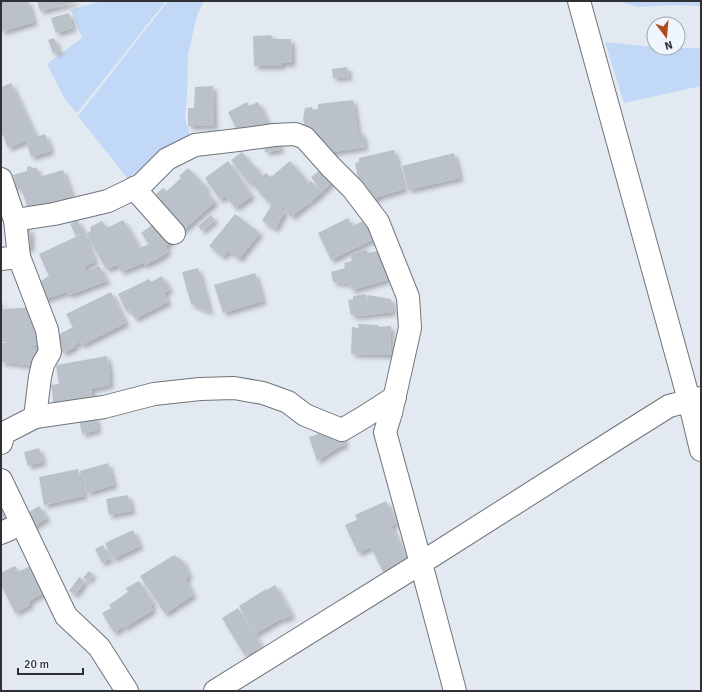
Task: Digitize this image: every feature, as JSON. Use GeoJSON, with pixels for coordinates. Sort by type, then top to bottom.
{"type":"FeatureCollection","features":[{"type":"Feature","properties":{"kind":"street"},"geometry":{"type":"LineString","coordinates":[[579,1],[695,399],[701,450]]}},
{"type":"Feature","properties":{"kind":"street"},"geometry":{"type":"LineString","coordinates":[[15,220],[54,214],[108,201],[141,185],[167,159],[195,145],[274,135],[296,134],[304,138],[353,189],[378,222],[408,298],[410,328],[395,397],[385,432],[455,691]]}},
{"type":"Feature","properties":{"kind":"street"},"geometry":{"type":"LineString","coordinates":[[1,178],[15,220],[10,258],[47,330],[50,352],[43,364],[35,417]]}},
{"type":"Feature","properties":{"kind":"street"},"geometry":{"type":"LineString","coordinates":[[134,188],[174,233]]}},
{"type":"Feature","properties":{"kind":"street"},"geometry":{"type":"LineString","coordinates":[[2,436],[35,417],[104,407],[154,394],[200,389],[234,388],[264,393],[276,397],[288,402],[305,415],[342,430],[395,397]]}},
{"type":"Feature","properties":{"kind":"street"},"geometry":{"type":"LineString","coordinates":[[215,691],[669,406],[695,399]]}},
{"type":"Feature","properties":{"kind":"street"},"geometry":{"type":"LineString","coordinates":[[1,480],[66,616],[99,647],[127,691]]}},
{"type":"Feature","properties":{"kind":"street"},"geometry":{"type":"LineString","coordinates":[[1,533],[22,524]]}},
{"type":"Feature","properties":{"kind":"shaded area"},"geometry":{"type":"Polygon","coordinates":[[[101,1],[166,1],[77,113],[66,101],[47,64],[82,38],[71,10],[101,1]]]}},
{"type":"Feature","properties":{"kind":"shaded area"},"geometry":{"type":"Polygon","coordinates":[[[168,1],[204,1],[197,15],[188,55],[185,119],[191,138],[132,184],[78,116],[168,1]]]}},
{"type":"Feature","properties":{"kind":"shaded area"},"geometry":{"type":"Polygon","coordinates":[[[617,1],[701,1],[701,6],[673,5],[637,7],[617,1]]]}},
{"type":"Feature","properties":{"kind":"shaded area"},"geometry":{"type":"Polygon","coordinates":[[[605,42],[646,46],[646,56],[686,56],[686,48],[701,48],[701,86],[624,103],[605,42]]]}},
{"type":"Feature","properties":{"kind":"building"},"geometry":{"type":"Polygon","coordinates":[[[1,1],[28,1],[34,22],[1,32],[1,1]]]}},
{"type":"Feature","properties":{"kind":"building"},"geometry":{"type":"Polygon","coordinates":[[[37,1],[77,1],[77,2],[40,11],[37,1]]]}},
{"type":"Feature","properties":{"kind":"building"},"geometry":{"type":"Polygon","coordinates":[[[69,13],[73,28],[56,33],[51,18],[69,13]]]}},
{"type":"Feature","properties":{"kind":"building"},"geometry":{"type":"Polygon","coordinates":[[[271,35],[273,39],[291,39],[292,63],[282,63],[282,66],[254,66],[253,36],[271,35]]]}},
{"type":"Feature","properties":{"kind":"building"},"geometry":{"type":"Polygon","coordinates":[[[54,38],[59,51],[53,53],[48,40],[54,38]]]}},
{"type":"Feature","properties":{"kind":"building"},"geometry":{"type":"Polygon","coordinates":[[[347,67],[349,77],[333,78],[332,69],[347,67]]]}},
{"type":"Feature","properties":{"kind":"building"},"geometry":{"type":"Polygon","coordinates":[[[11,83],[36,137],[8,148],[1,131],[1,87],[11,83]]]}},
{"type":"Feature","properties":{"kind":"building"},"geometry":{"type":"Polygon","coordinates":[[[213,86],[214,126],[188,126],[188,108],[194,108],[195,87],[213,86]]]}},
{"type":"Feature","properties":{"kind":"building"},"geometry":{"type":"Polygon","coordinates":[[[353,100],[358,132],[362,133],[365,147],[327,153],[312,136],[311,129],[305,128],[303,118],[305,108],[312,107],[313,110],[318,109],[318,104],[353,100]]]}},
{"type":"Feature","properties":{"kind":"building"},"geometry":{"type":"Polygon","coordinates":[[[247,102],[249,106],[258,102],[269,125],[240,136],[228,112],[247,102]]]}},
{"type":"Feature","properties":{"kind":"building"},"geometry":{"type":"Polygon","coordinates":[[[45,134],[51,151],[31,157],[26,141],[45,134]]]}},
{"type":"Feature","properties":{"kind":"building"},"geometry":{"type":"Polygon","coordinates":[[[279,143],[280,150],[265,152],[264,145],[279,143]]]}},
{"type":"Feature","properties":{"kind":"building"},"geometry":{"type":"Polygon","coordinates":[[[394,150],[404,189],[369,201],[361,193],[355,163],[359,162],[359,158],[394,150]]]}},
{"type":"Feature","properties":{"kind":"building"},"geometry":{"type":"Polygon","coordinates":[[[242,152],[262,176],[250,185],[231,160],[242,152]]]}},
{"type":"Feature","properties":{"kind":"building"},"geometry":{"type":"Polygon","coordinates":[[[454,153],[460,178],[408,190],[402,166],[454,153]]]}},
{"type":"Feature","properties":{"kind":"building"},"geometry":{"type":"Polygon","coordinates":[[[228,161],[252,196],[235,208],[226,196],[220,200],[205,178],[228,161]]]}},
{"type":"Feature","properties":{"kind":"building"},"geometry":{"type":"Polygon","coordinates":[[[290,161],[308,182],[299,191],[309,203],[291,217],[283,206],[280,208],[267,201],[253,185],[266,173],[271,177],[290,161]]]}},
{"type":"Feature","properties":{"kind":"building"},"geometry":{"type":"Polygon","coordinates":[[[31,166],[32,168],[37,168],[39,177],[63,170],[74,202],[30,213],[21,189],[17,189],[13,175],[27,171],[27,167],[31,166]]]}},
{"type":"Feature","properties":{"kind":"building"},"geometry":{"type":"Polygon","coordinates":[[[188,168],[206,187],[205,190],[215,202],[182,231],[154,201],[158,197],[156,194],[163,188],[167,191],[181,178],[179,176],[188,168]]]}},
{"type":"Feature","properties":{"kind":"building"},"geometry":{"type":"Polygon","coordinates":[[[322,169],[332,182],[322,192],[311,177],[322,169]]]}},
{"type":"Feature","properties":{"kind":"building"},"geometry":{"type":"Polygon","coordinates":[[[311,181],[322,192],[310,203],[300,191],[311,181]]]}},
{"type":"Feature","properties":{"kind":"building"},"geometry":{"type":"Polygon","coordinates":[[[272,204],[285,211],[275,229],[262,221],[272,204]]]}},
{"type":"Feature","properties":{"kind":"building"},"geometry":{"type":"Polygon","coordinates":[[[235,214],[260,233],[239,259],[228,251],[223,257],[209,246],[235,214]]]}},
{"type":"Feature","properties":{"kind":"building"},"geometry":{"type":"Polygon","coordinates":[[[211,215],[215,220],[202,231],[198,226],[211,215]]]}},
{"type":"Feature","properties":{"kind":"building"},"geometry":{"type":"Polygon","coordinates":[[[348,218],[352,226],[368,219],[378,237],[331,260],[318,233],[348,218]]]}},
{"type":"Feature","properties":{"kind":"building"},"geometry":{"type":"Polygon","coordinates":[[[77,220],[84,232],[76,236],[70,224],[77,220]]]}},
{"type":"Feature","properties":{"kind":"building"},"geometry":{"type":"Polygon","coordinates":[[[123,220],[140,248],[149,244],[141,233],[156,222],[171,242],[165,246],[168,251],[161,257],[145,265],[143,263],[121,272],[118,265],[106,269],[86,234],[91,231],[90,227],[102,221],[107,228],[123,220]]]}},
{"type":"Feature","properties":{"kind":"building"},"geometry":{"type":"Polygon","coordinates":[[[21,229],[30,229],[31,248],[23,248],[21,229]]]}},
{"type":"Feature","properties":{"kind":"building"},"geometry":{"type":"Polygon","coordinates":[[[84,233],[95,262],[85,266],[86,271],[99,266],[107,281],[69,295],[67,292],[43,300],[36,284],[49,276],[39,254],[84,233]]]}},
{"type":"Feature","properties":{"kind":"building"},"geometry":{"type":"Polygon","coordinates":[[[366,249],[368,253],[379,251],[387,280],[352,290],[349,284],[333,282],[331,272],[345,268],[344,263],[352,261],[350,254],[366,249]]]}},
{"type":"Feature","properties":{"kind":"building"},"geometry":{"type":"Polygon","coordinates":[[[198,268],[210,312],[191,304],[182,272],[198,268]]]}},
{"type":"Feature","properties":{"kind":"building"},"geometry":{"type":"Polygon","coordinates":[[[255,273],[263,301],[223,313],[214,285],[255,273]]]}},
{"type":"Feature","properties":{"kind":"building"},"geometry":{"type":"Polygon","coordinates":[[[162,276],[170,290],[164,293],[168,302],[135,319],[130,310],[127,312],[118,294],[149,279],[151,282],[162,276]]]}},
{"type":"Feature","properties":{"kind":"building"},"geometry":{"type":"Polygon","coordinates":[[[111,292],[126,323],[82,345],[80,342],[75,345],[69,333],[75,347],[63,353],[54,337],[73,327],[66,314],[111,292]]]}},
{"type":"Feature","properties":{"kind":"building"},"geometry":{"type":"Polygon","coordinates":[[[366,294],[369,315],[351,315],[348,300],[353,299],[353,296],[366,294]]]}},
{"type":"Feature","properties":{"kind":"building"},"geometry":{"type":"Polygon","coordinates":[[[367,295],[391,299],[393,312],[369,315],[367,295]]]}},
{"type":"Feature","properties":{"kind":"building"},"geometry":{"type":"Polygon","coordinates":[[[1,301],[3,309],[34,307],[35,333],[40,333],[41,346],[29,346],[29,341],[1,342],[1,301]]]}},
{"type":"Feature","properties":{"kind":"building"},"geometry":{"type":"Polygon","coordinates":[[[358,324],[378,325],[378,327],[391,326],[390,355],[351,354],[352,327],[359,328],[358,324]]]}},
{"type":"Feature","properties":{"kind":"building"},"geometry":{"type":"Polygon","coordinates":[[[28,342],[29,346],[27,347],[35,347],[34,366],[1,362],[1,343],[28,342]]]}},
{"type":"Feature","properties":{"kind":"building"},"geometry":{"type":"Polygon","coordinates":[[[107,356],[110,385],[91,389],[93,400],[54,407],[51,385],[59,384],[56,365],[107,356]]]}},
{"type":"Feature","properties":{"kind":"building"},"geometry":{"type":"Polygon","coordinates":[[[95,416],[98,430],[82,434],[79,419],[95,416]]]}},
{"type":"Feature","properties":{"kind":"building"},"geometry":{"type":"Polygon","coordinates":[[[318,431],[343,436],[345,445],[337,448],[317,461],[309,437],[318,434],[318,431]]]}},
{"type":"Feature","properties":{"kind":"building"},"geometry":{"type":"Polygon","coordinates":[[[39,448],[43,462],[28,466],[24,452],[39,448]]]}},
{"type":"Feature","properties":{"kind":"building"},"geometry":{"type":"Polygon","coordinates":[[[108,463],[114,485],[87,493],[80,471],[108,463]]]}},
{"type":"Feature","properties":{"kind":"building"},"geometry":{"type":"Polygon","coordinates":[[[78,469],[84,496],[44,505],[39,477],[78,469]]]}},
{"type":"Feature","properties":{"kind":"building"},"geometry":{"type":"Polygon","coordinates":[[[128,495],[132,511],[109,515],[106,499],[128,495]]]}},
{"type":"Feature","properties":{"kind":"building"},"geometry":{"type":"Polygon","coordinates":[[[386,501],[396,524],[391,526],[407,561],[383,572],[371,547],[358,553],[345,525],[357,520],[355,515],[386,501]]]}},
{"type":"Feature","properties":{"kind":"building"},"geometry":{"type":"Polygon","coordinates":[[[39,506],[47,518],[32,528],[24,515],[39,506]]]}},
{"type":"Feature","properties":{"kind":"building"},"geometry":{"type":"Polygon","coordinates":[[[1,507],[8,525],[1,527],[1,507]]]}},
{"type":"Feature","properties":{"kind":"building"},"geometry":{"type":"Polygon","coordinates":[[[133,530],[140,546],[113,559],[105,543],[133,530]]]}},
{"type":"Feature","properties":{"kind":"building"},"geometry":{"type":"Polygon","coordinates":[[[103,545],[110,559],[102,563],[95,549],[103,545]]]}},
{"type":"Feature","properties":{"kind":"building"},"geometry":{"type":"Polygon","coordinates":[[[174,555],[183,561],[189,576],[185,579],[193,595],[165,614],[140,576],[174,555]]]}},
{"type":"Feature","properties":{"kind":"building"},"geometry":{"type":"Polygon","coordinates":[[[14,566],[18,572],[30,566],[43,593],[29,601],[30,605],[15,613],[1,585],[1,573],[14,566]]]}},
{"type":"Feature","properties":{"kind":"building"},"geometry":{"type":"Polygon","coordinates":[[[89,571],[93,574],[88,581],[83,578],[89,571]]]}},
{"type":"Feature","properties":{"kind":"building"},"geometry":{"type":"Polygon","coordinates":[[[79,577],[85,581],[75,595],[69,591],[79,577]]]}},
{"type":"Feature","properties":{"kind":"building"},"geometry":{"type":"Polygon","coordinates":[[[139,581],[153,603],[151,606],[153,610],[124,628],[109,605],[128,592],[126,588],[139,581]]]}},
{"type":"Feature","properties":{"kind":"building"},"geometry":{"type":"Polygon","coordinates":[[[275,585],[292,615],[283,620],[282,618],[255,634],[239,606],[275,585]]]}},
{"type":"Feature","properties":{"kind":"building"},"geometry":{"type":"Polygon","coordinates":[[[111,608],[122,627],[114,633],[102,613],[111,608]]]}},
{"type":"Feature","properties":{"kind":"building"},"geometry":{"type":"Polygon","coordinates":[[[238,608],[262,647],[245,656],[222,618],[238,608]]]}}]}
